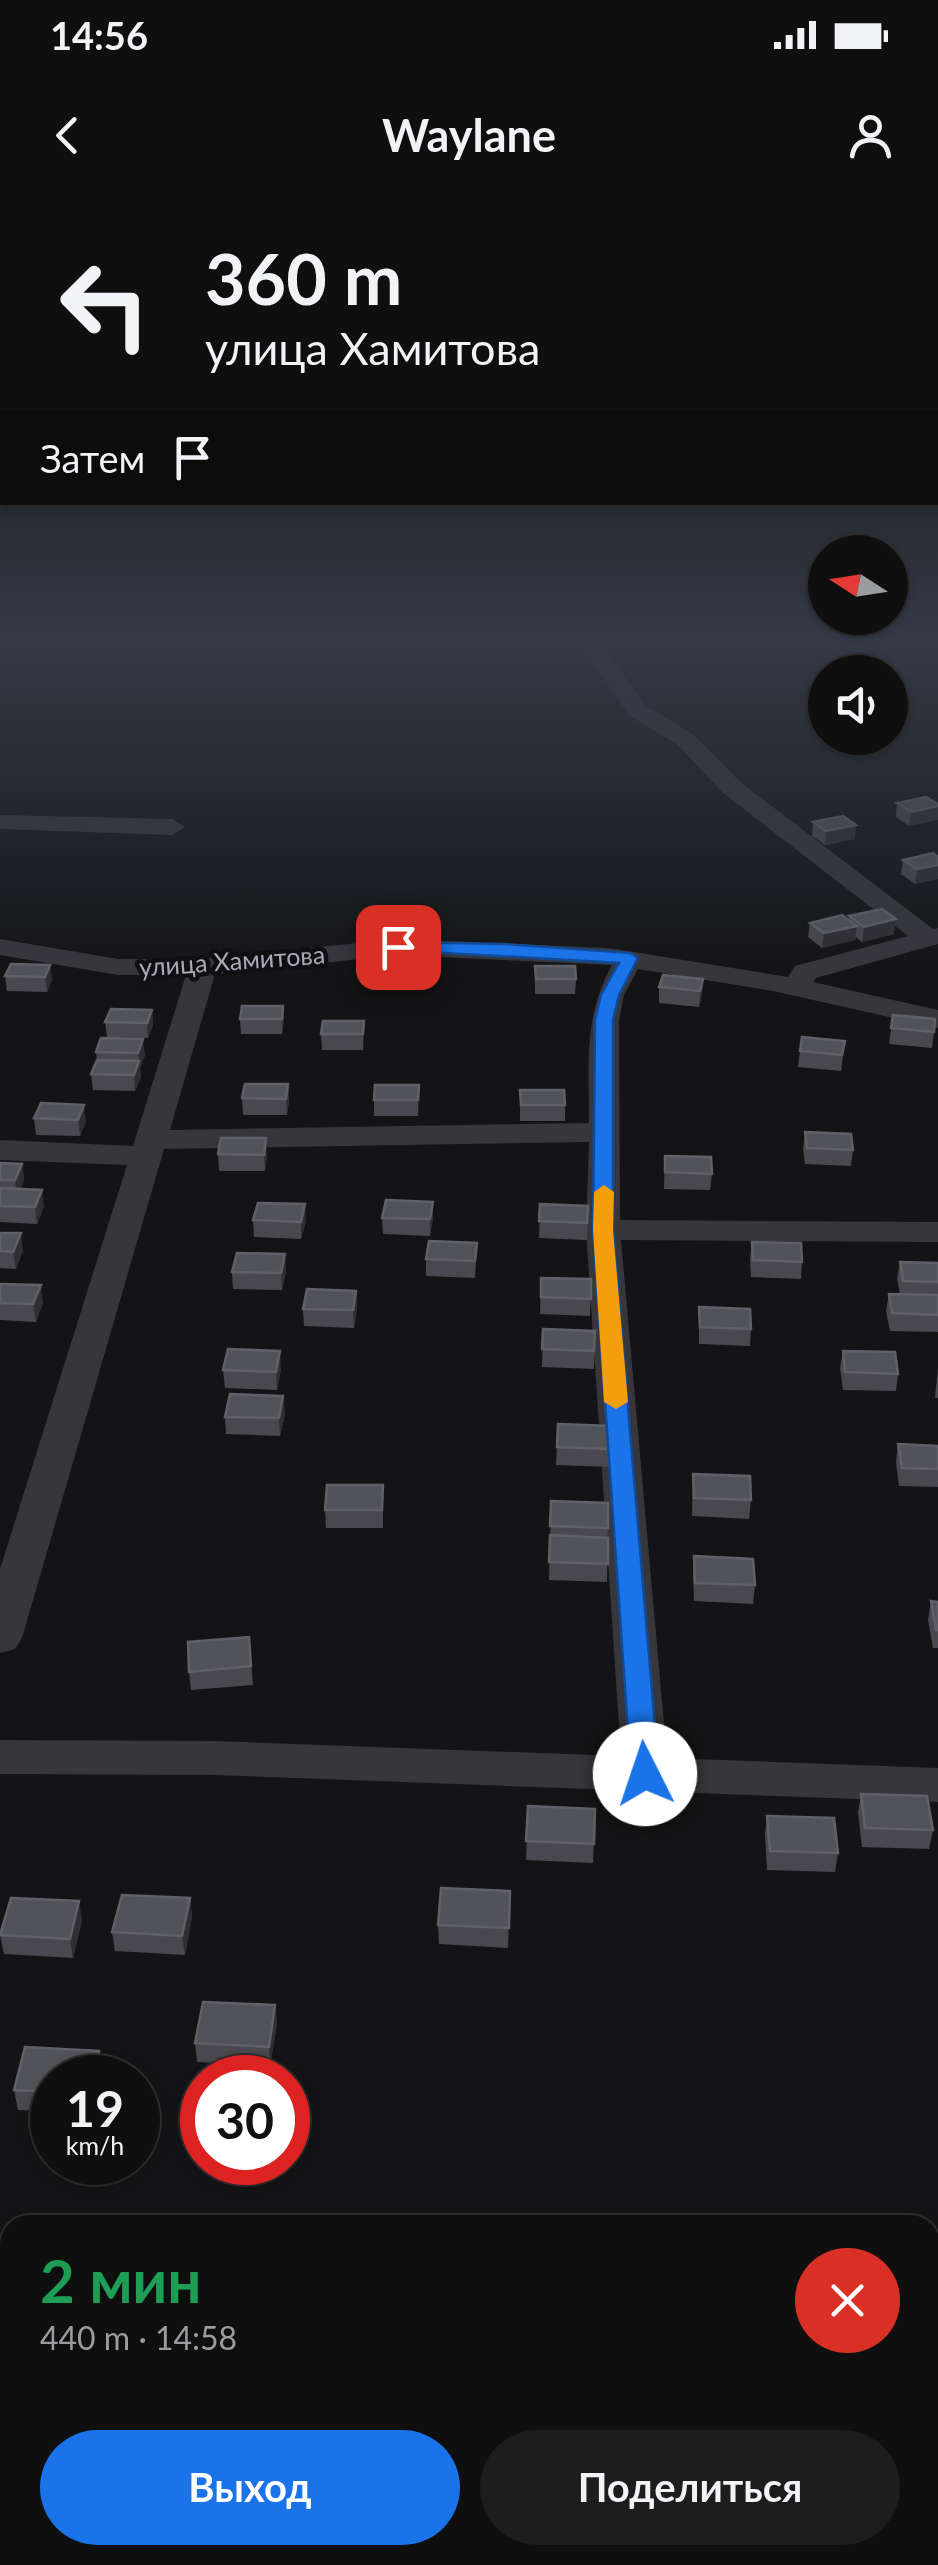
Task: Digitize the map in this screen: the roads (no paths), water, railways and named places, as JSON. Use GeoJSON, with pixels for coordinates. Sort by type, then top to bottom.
{"type":"FeatureCollection","features":[{"type":"Feature","properties":{"kind":"street"},"geometry":{"type":"LineString","coordinates":[[698,752],[731,787],[933,937]]}},
{"type":"Feature","properties":{"kind":"street"},"geometry":{"type":"LineString","coordinates":[[0,822],[172,827]]}},
{"type":"Feature","properties":{"kind":"street"},"geometry":{"type":"LineString","coordinates":[[796,988],[805,972],[933,937]]}},
{"type":"Feature","properties":{"kind":"street","name":"улица Хамитова"},"geometry":{"type":"LineString","coordinates":[[0,947],[118,967],[202,967],[398,947],[630,958],[938,1018]]}},
{"type":"Feature","properties":{"kind":"street"},"geometry":{"type":"LineString","coordinates":[[0,960],[43,957]]}},
{"type":"Feature","properties":{"kind":"street"},"geometry":{"type":"LineString","coordinates":[[630,958],[610,995],[604,1020],[603,1230],[645,1774]]}},
{"type":"Feature","properties":{"kind":"street"},"geometry":{"type":"LineString","coordinates":[[0,1638],[202,967]]}},
{"type":"Feature","properties":{"kind":"street"},"geometry":{"type":"LineString","coordinates":[[0,1150],[605,1132]]}},
{"type":"Feature","properties":{"kind":"street"},"geometry":{"type":"LineString","coordinates":[[603,1230],[938,1232]]}},
{"type":"Feature","properties":{"kind":"street"},"geometry":{"type":"LineString","coordinates":[[0,1757],[234,1759],[938,1785]]}}]}
